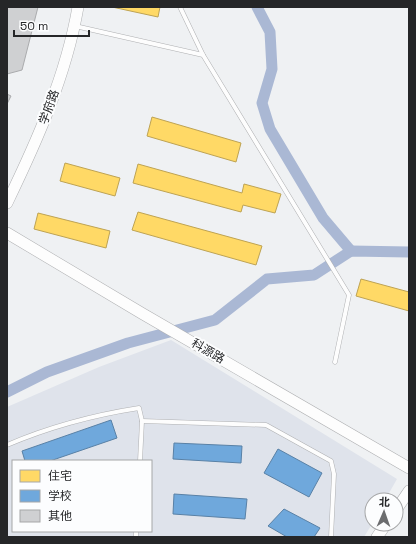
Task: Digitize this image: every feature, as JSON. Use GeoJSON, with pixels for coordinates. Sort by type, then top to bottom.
{"type":"FeatureCollection","features":[{"type":"Feature","properties":{"kind":"street","name":"学府路"},"geometry":{"type":"LineString","coordinates":[[7,203],[48,113],[75,26],[78,7]]}},
{"type":"Feature","properties":{"kind":"street","name":"科源路"},"geometry":{"type":"LineString","coordinates":[[7,233],[143,314],[409,468]]}},
{"type":"Feature","properties":{"kind":"lane"},"geometry":{"type":"LineString","coordinates":[[180,7],[203,54],[349,295],[334,362]]}},
{"type":"Feature","properties":{"kind":"lane"},"geometry":{"type":"LineString","coordinates":[[75,26],[203,54]]}},
{"type":"Feature","properties":{"kind":"lane"},"geometry":{"type":"LineString","coordinates":[[7,445],[27,436],[104,413],[139,408],[142,421],[140,460]]}},
{"type":"Feature","properties":{"kind":"lane"},"geometry":{"type":"LineString","coordinates":[[142,421],[266,425],[331,461],[334,474],[331,537]]}},
{"type":"Feature","properties":{"kind":"shaded area"},"geometry":{"type":"Polygon","coordinates":[[[171,340],[397,479],[390,492],[364,492],[364,532],[367,532],[364,537],[7,537],[7,407],[99,367],[171,340]]]}},
{"type":"Feature","properties":{"kind":"building: 住宅"},"geometry":{"type":"Polygon","coordinates":[[[112,7],[160,7],[158,17],[112,7]]]}},
{"type":"Feature","properties":{"kind":"building: 住宅"},"geometry":{"type":"Polygon","coordinates":[[[152,117],[241,143],[236,162],[147,136],[152,117]]]}},
{"type":"Feature","properties":{"kind":"building: 住宅"},"geometry":{"type":"Polygon","coordinates":[[[65,163],[120,178],[115,196],[60,181],[65,163]]]}},
{"type":"Feature","properties":{"kind":"building: 住宅"},"geometry":{"type":"Polygon","coordinates":[[[138,164],[242,193],[244,184],[281,194],[275,213],[243,205],[241,212],[133,183],[138,164]]]}},
{"type":"Feature","properties":{"kind":"building: 住宅"},"geometry":{"type":"Polygon","coordinates":[[[138,212],[262,246],[256,265],[132,230],[138,212]]]}},
{"type":"Feature","properties":{"kind":"building: 住宅"},"geometry":{"type":"Polygon","coordinates":[[[38,213],[110,231],[106,248],[34,229],[38,213]]]}},
{"type":"Feature","properties":{"kind":"building: 住宅"},"geometry":{"type":"Polygon","coordinates":[[[361,279],[409,292],[409,311],[356,296],[361,279]]]}},
{"type":"Feature","properties":{"kind":"building: 学校"},"geometry":{"type":"Polygon","coordinates":[[[111,420],[117,438],[53,460],[25,460],[22,451],[111,420]]]}},
{"type":"Feature","properties":{"kind":"building: 学校"},"geometry":{"type":"Polygon","coordinates":[[[174,443],[242,446],[241,463],[173,459],[174,443]]]}},
{"type":"Feature","properties":{"kind":"building: 学校"},"geometry":{"type":"Polygon","coordinates":[[[278,449],[322,473],[309,497],[264,473],[278,449]]]}},
{"type":"Feature","properties":{"kind":"building: 学校"},"geometry":{"type":"Polygon","coordinates":[[[174,494],[247,499],[245,519],[173,514],[174,494]]]}},
{"type":"Feature","properties":{"kind":"building: 学校"},"geometry":{"type":"Polygon","coordinates":[[[284,509],[320,528],[314,537],[287,537],[268,526],[284,509]]]}},
{"type":"Feature","properties":{"kind":"building: 其他"},"geometry":{"type":"Polygon","coordinates":[[[7,7],[38,7],[22,70],[7,74],[7,7]]]}},
{"type":"Feature","properties":{"kind":"building: 其他"},"geometry":{"type":"Polygon","coordinates":[[[7,94],[11,96],[7,104],[7,94]]]}},
{"type":"Feature","properties":{"kind":"waterway"},"geometry":{"type":"LineString","coordinates":[[257,7],[270,32],[272,69],[262,103],[270,129],[323,218],[351,251]]}},
{"type":"Feature","properties":{"kind":"waterway"},"geometry":{"type":"LineString","coordinates":[[7,392],[47,372],[128,343],[215,320],[267,279],[314,275],[351,251],[409,252]]}}]}
